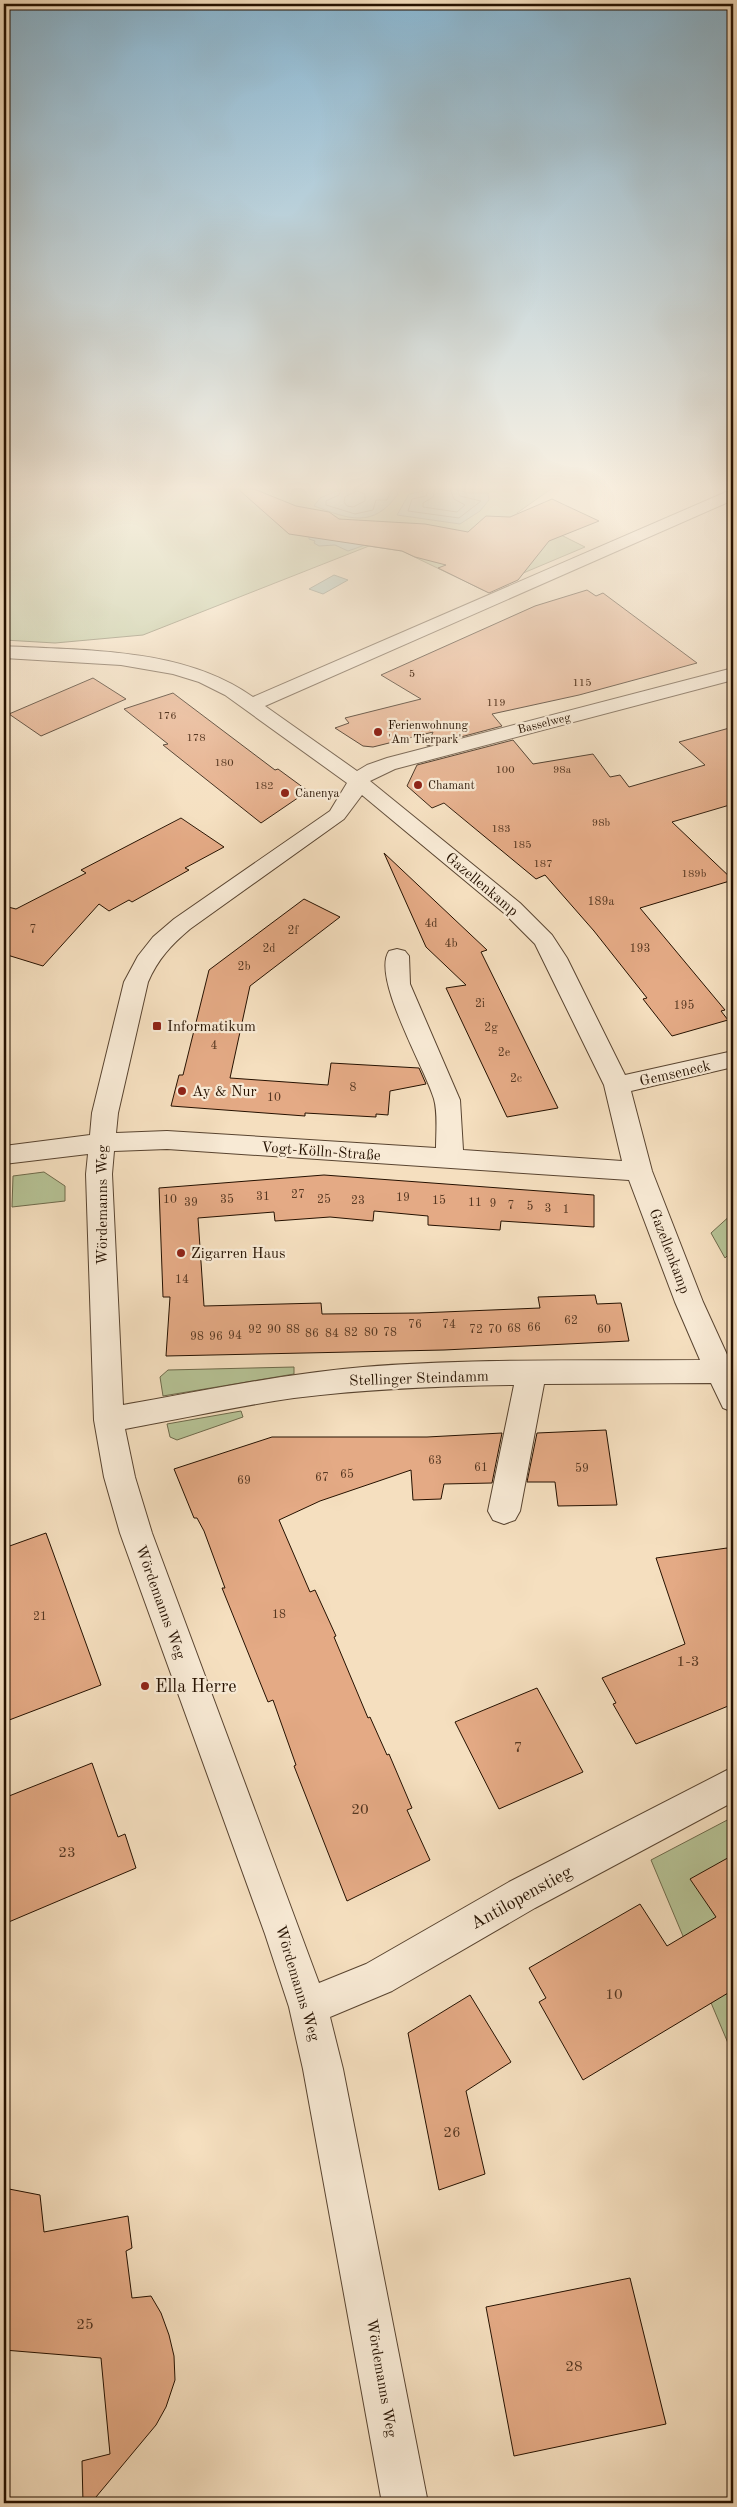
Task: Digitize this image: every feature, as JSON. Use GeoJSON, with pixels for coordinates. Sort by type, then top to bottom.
{"type":"FeatureCollection","features":[{"type":"Feature","properties":{"kind":"street"},"geometry":{"type":"LineString","coordinates":[[251,705],[301,680],[473,606]]}},
{"type":"Feature","properties":{"kind":"street","name":"Gazellenkamp"},"geometry":{"type":"LineString","coordinates":[[4,652],[127,659],[173,668],[216,682],[359,782],[512,908],[544,940],[555,958],[617,1085],[631,1147],[689,1302],[727,1371]]}},
{"type":"Feature","properties":{"kind":"street","name":"Basselweg"},"geometry":{"type":"LineString","coordinates":[[359,782],[367,774],[386,765],[733,674]]}},
{"type":"Feature","properties":{"kind":"street","name":"Wördemanns Weg"},"geometry":{"type":"LineString","coordinates":[[359,782],[349,802],[337,814],[182,924],[161,942],[146,961],[134,990],[110,1088],[101,1143],[99,1182],[109,1420],[121,1486],[136,1533],[284,1934],[308,2007],[323,2069],[358,2249],[404,2503]]}},
{"type":"Feature","properties":{"kind":"street"},"geometry":{"type":"LineString","coordinates":[[397,956],[398,984],[447,1100],[450,1159]]}},
{"type":"Feature","properties":{"kind":"street","name":"Gemseneck"},"geometry":{"type":"LineString","coordinates":[[617,1085],[649,1080],[733,1059]]}},
{"type":"Feature","properties":{"kind":"street","name":"Vogt-Kölln-Straße"},"geometry":{"type":"LineString","coordinates":[[4,1155],[101,1143],[167,1140],[639,1171]]}},
{"type":"Feature","properties":{"kind":"street"},"geometry":{"type":"LineString","coordinates":[[727,1371],[733,1400]]}},
{"type":"Feature","properties":{"kind":"street","name":"Stellinger Steindamm"},"geometry":{"type":"LineString","coordinates":[[109,1420],[292,1387],[361,1379],[434,1374],[531,1375],[727,1371]]}},
{"type":"Feature","properties":{"kind":"street"},"geometry":{"type":"LineString","coordinates":[[504,1511],[531,1375]]}},
{"type":"Feature","properties":{"kind":"street","name":"Antilopenstieg"},"geometry":{"type":"LineString","coordinates":[[308,2007],[379,1978],[522,1895],[733,1784]]}},
{"type":"Feature","properties":{"kind":"green space"},"geometry":{"type":"Polygon","coordinates":[[[4,606],[217,606],[143,635],[55,643],[4,640],[4,606]]]}},
{"type":"Feature","properties":{"kind":"green space"},"geometry":{"type":"Polygon","coordinates":[[[44,1172],[65,1186],[65,1201],[12,1207],[13,1176],[44,1172]]]}},
{"type":"Feature","properties":{"kind":"green space"},"geometry":{"type":"Polygon","coordinates":[[[733,1213],[733,1250],[725,1258],[711,1233],[733,1213]]]}},
{"type":"Feature","properties":{"kind":"green space"},"geometry":{"type":"Polygon","coordinates":[[[294,1367],[294,1374],[163,1396],[160,1377],[168,1370],[294,1367]]]}},
{"type":"Feature","properties":{"kind":"green space"},"geometry":{"type":"Polygon","coordinates":[[[241,1411],[243,1417],[177,1440],[170,1437],[167,1424],[241,1411]]]}},
{"type":"Feature","properties":{"kind":"green space"},"geometry":{"type":"Polygon","coordinates":[[[733,1817],[733,2055],[651,1860],[733,1817]]]}},
{"type":"Feature","properties":{"kind":"building"},"geometry":{"type":"Polygon","coordinates":[[[535,606],[620,606],[697,663],[579,695],[492,714],[502,726],[427,746],[433,732],[373,747],[363,746],[335,728],[349,723],[345,718],[421,699],[381,675],[535,606]]]}},
{"type":"Feature","properties":{"kind":"building"},"geometry":{"type":"Polygon","coordinates":[[[93,678],[126,699],[41,736],[9,714],[93,678]]]}},
{"type":"Feature","properties":{"kind":"building"},"geometry":{"type":"Polygon","coordinates":[[[173,693],[275,770],[278,769],[308,791],[261,823],[163,745],[168,744],[124,709],[173,693]]]}},
{"type":"Feature","properties":{"kind":"building"},"geometry":{"type":"Polygon","coordinates":[[[733,727],[733,804],[672,822],[733,880],[640,908],[725,1010],[721,1011],[728,1020],[672,1036],[643,999],[647,998],[594,931],[545,875],[536,879],[444,803],[432,808],[407,786],[417,765],[513,740],[533,764],[593,754],[610,777],[620,775],[629,787],[705,765],[679,742],[733,727]]]}},
{"type":"Feature","properties":{"kind":"building"},"geometry":{"type":"Polygon","coordinates":[[[181,818],[224,847],[185,868],[189,870],[132,902],[129,900],[109,911],[99,904],[43,966],[4,954],[4,906],[16,909],[86,873],[81,870],[181,818]]]}},
{"type":"Feature","properties":{"kind":"building"},"geometry":{"type":"Polygon","coordinates":[[[384,853],[487,950],[481,952],[558,1108],[507,1117],[446,988],[466,985],[426,947],[384,853]]]}},
{"type":"Feature","properties":{"kind":"building"},"geometry":{"type":"Polygon","coordinates":[[[304,899],[340,917],[250,986],[230,1078],[328,1085],[331,1063],[419,1068],[426,1084],[390,1091],[388,1115],[376,1114],[376,1117],[305,1113],[305,1116],[171,1106],[179,1075],[183,1075],[209,970],[304,899]]]}},
{"type":"Feature","properties":{"kind":"building"},"geometry":{"type":"Polygon","coordinates":[[[324,1175],[594,1195],[594,1227],[501,1221],[500,1230],[428,1225],[428,1216],[374,1211],[373,1221],[330,1217],[275,1221],[274,1212],[198,1218],[204,1306],[321,1303],[322,1314],[419,1313],[540,1308],[538,1297],[595,1295],[597,1304],[621,1303],[629,1341],[444,1350],[166,1356],[170,1297],[163,1297],[159,1188],[324,1175]]]}},
{"type":"Feature","properties":{"kind":"building"},"geometry":{"type":"Polygon","coordinates":[[[606,1430],[617,1505],[558,1506],[555,1482],[527,1482],[537,1433],[606,1430]]]}},
{"type":"Feature","properties":{"kind":"building"},"geometry":{"type":"Polygon","coordinates":[[[502,1433],[492,1483],[444,1484],[441,1499],[413,1500],[411,1470],[320,1501],[279,1520],[310,1592],[315,1590],[336,1636],[334,1637],[368,1718],[370,1717],[387,1755],[389,1754],[412,1808],[407,1810],[430,1860],[347,1901],[294,1766],[296,1765],[273,1700],[268,1702],[222,1588],[225,1588],[204,1531],[197,1518],[194,1518],[174,1469],[272,1437],[427,1437],[502,1433]]]}},
{"type":"Feature","properties":{"kind":"building"},"geometry":{"type":"Polygon","coordinates":[[[46,1533],[101,1685],[4,1722],[4,1548],[46,1533]]]}},
{"type":"Feature","properties":{"kind":"building"},"geometry":{"type":"Polygon","coordinates":[[[727,1548],[733,1564],[733,1704],[636,1744],[613,1704],[616,1703],[602,1678],[685,1644],[656,1558],[727,1548]]]}},
{"type":"Feature","properties":{"kind":"building"},"geometry":{"type":"Polygon","coordinates":[[[537,1688],[583,1772],[499,1809],[455,1722],[537,1688]]]}},
{"type":"Feature","properties":{"kind":"building"},"geometry":{"type":"Polygon","coordinates":[[[92,1763],[118,1837],[125,1834],[136,1868],[4,1924],[4,1798],[92,1763]]]}},
{"type":"Feature","properties":{"kind":"building"},"geometry":{"type":"Polygon","coordinates":[[[733,1855],[733,1990],[583,2080],[539,2002],[546,1998],[529,1968],[640,1904],[667,1946],[716,1917],[690,1879],[733,1855]]]}},
{"type":"Feature","properties":{"kind":"building"},"geometry":{"type":"Polygon","coordinates":[[[470,1995],[511,2062],[466,2091],[485,2174],[439,2190],[408,2033],[470,1995]]]}},
{"type":"Feature","properties":{"kind":"building"},"geometry":{"type":"Polygon","coordinates":[[[9,2189],[40,2195],[44,2232],[128,2216],[132,2248],[126,2251],[132,2298],[151,2296],[161,2313],[169,2335],[174,2356],[175,2380],[166,2407],[156,2425],[91,2503],[83,2503],[82,2461],[110,2454],[101,2358],[4,2350],[4,2214],[9,2189]]]}},
{"type":"Feature","properties":{"kind":"building"},"geometry":{"type":"Polygon","coordinates":[[[630,2278],[666,2424],[514,2456],[486,2307],[630,2278]]]}},
{"type":"Feature","properties":{"kind":"place","name":"Ferienwohnung 'Am Tierpark'"},"geometry":{"type":"Point","coordinates":[378,732]}},
{"type":"Feature","properties":{"kind":"place","name":"Chamant"},"geometry":{"type":"Point","coordinates":[418,785]}},
{"type":"Feature","properties":{"kind":"place","name":"Canenya"},"geometry":{"type":"Point","coordinates":[285,793]}},
{"type":"Feature","properties":{"kind":"place","name":"Informatikum"},"geometry":{"type":"Point","coordinates":[157,1026]}},
{"type":"Feature","properties":{"kind":"place","name":"Ay & Nur"},"geometry":{"type":"Point","coordinates":[182,1091]}},
{"type":"Feature","properties":{"kind":"place","name":"Zigarren Haus"},"geometry":{"type":"Point","coordinates":[181,1253]}},
{"type":"Feature","properties":{"kind":"place","name":"Ella Herre"},"geometry":{"type":"Point","coordinates":[145,1686]}}]}
